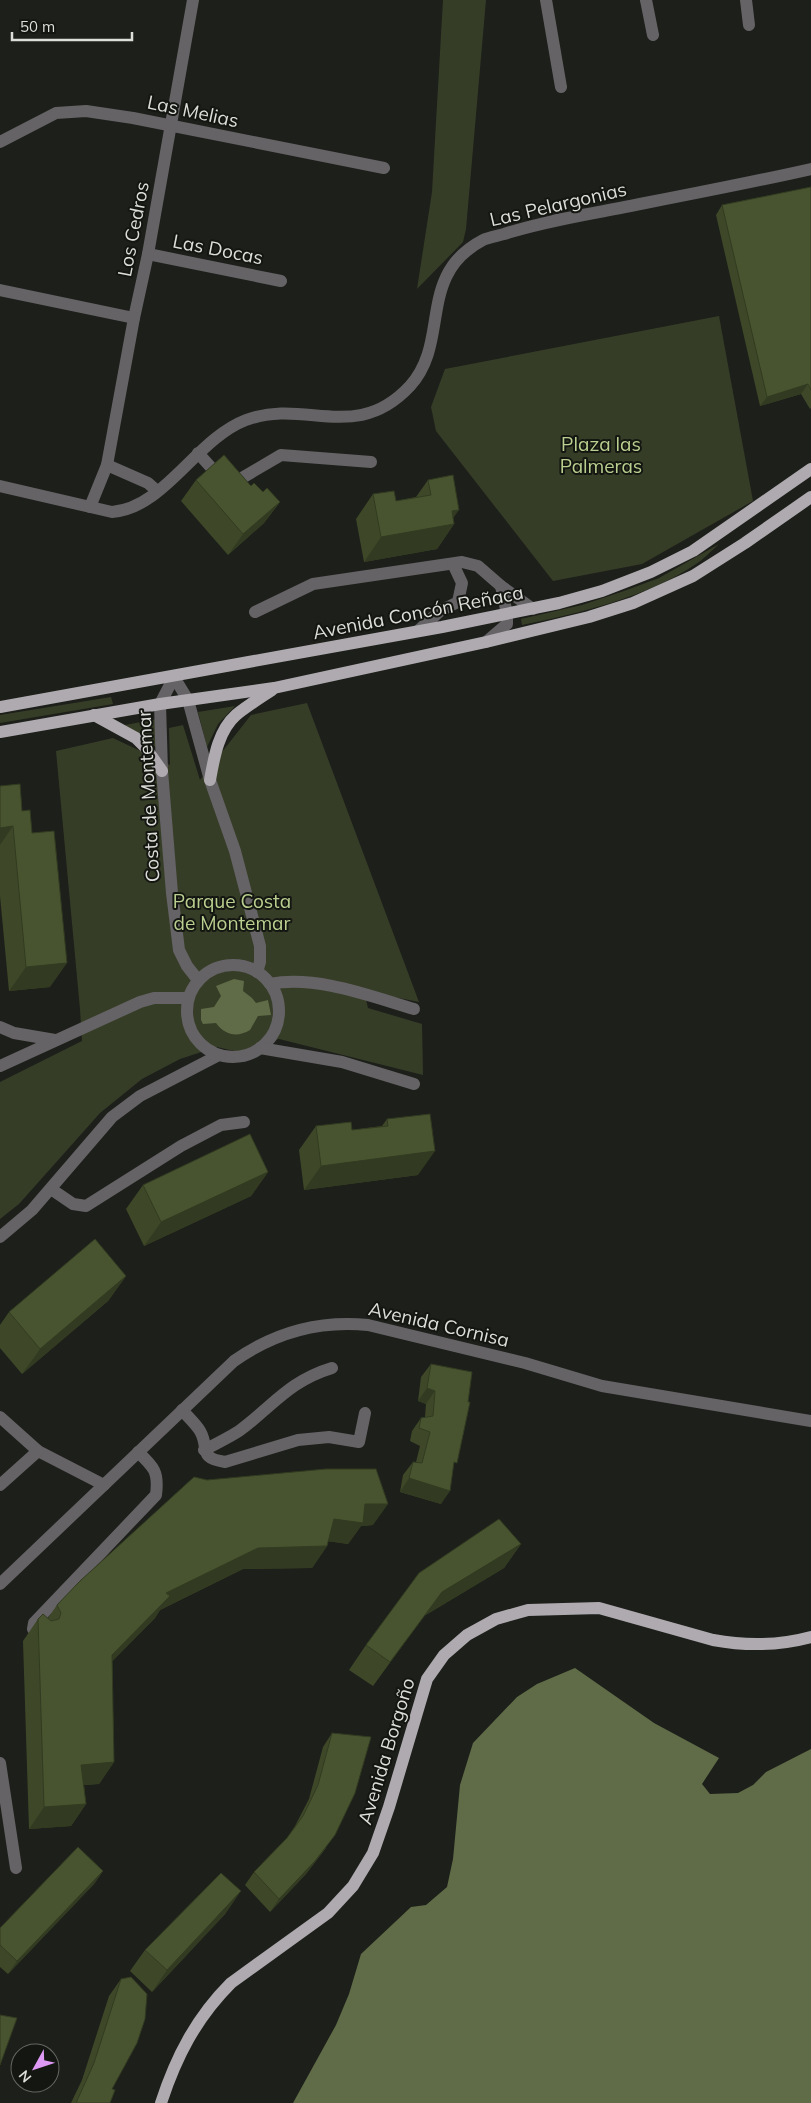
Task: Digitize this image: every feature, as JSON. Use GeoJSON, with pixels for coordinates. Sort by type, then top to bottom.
{"type":"FeatureCollection","features":[{"type":"Feature","properties":{"kind":"main road","name":"Avenida Concón Reñaca"},"geometry":{"type":"LineString","coordinates":[[0,707],[174,677],[507,614],[602,592],[651,572],[693,551],[811,470]]}},
{"type":"Feature","properties":{"kind":"main road"},"geometry":{"type":"LineString","coordinates":[[0,732],[160,704],[274,688],[486,642],[589,617],[664,591],[701,572],[811,496]]}},
{"type":"Feature","properties":{"kind":"main road"},"geometry":{"type":"LineString","coordinates":[[210,780],[215,751],[224,730],[234,716],[274,688]]}},
{"type":"Feature","properties":{"kind":"main road"},"geometry":{"type":"LineString","coordinates":[[94,716],[136,738],[162,771]]}},
{"type":"Feature","properties":{"kind":"main road","name":"Avenida Borgoño"},"geometry":{"type":"LineString","coordinates":[[161,2103],[185,2043],[194,2027],[217,1997],[231,1983],[328,1913],[341,1900],[364,1870],[373,1853],[383,1826],[427,1679],[444,1655],[467,1635],[496,1619],[528,1610],[599,1608],[729,1643],[763,1645],[811,1637]]}},
{"type":"Feature","properties":{"kind":"street","name":"Los Cedros"},"geometry":{"type":"LineString","coordinates":[[90,507],[107,465],[134,318],[148,254],[193,0]]}},
{"type":"Feature","properties":{"kind":"street"},"geometry":{"type":"LineString","coordinates":[[546,0],[561,87]]}},
{"type":"Feature","properties":{"kind":"street"},"geometry":{"type":"LineString","coordinates":[[646,0],[653,35]]}},
{"type":"Feature","properties":{"kind":"street"},"geometry":{"type":"LineString","coordinates":[[746,0],[749,25]]}},
{"type":"Feature","properties":{"kind":"street","name":"Las Melias"},"geometry":{"type":"LineString","coordinates":[[0,142],[56,113],[86,111],[384,168]]}},
{"type":"Feature","properties":{"kind":"street","name":"Las Pelargonias"},"geometry":{"type":"LineString","coordinates":[[0,486],[112,512],[138,506],[219,434],[246,420],[277,414],[350,417],[376,410],[402,394],[419,374],[428,356],[439,295],[445,278],[462,256],[484,240],[538,224],[811,169]]}},
{"type":"Feature","properties":{"kind":"street","name":"Las Docas"},"geometry":{"type":"LineString","coordinates":[[148,254],[281,281]]}},
{"type":"Feature","properties":{"kind":"street"},"geometry":{"type":"LineString","coordinates":[[0,290],[134,318]]}},
{"type":"Feature","properties":{"kind":"street"},"geometry":{"type":"LineString","coordinates":[[198,454],[226,484],[230,485],[281,455],[371,462]]}},
{"type":"Feature","properties":{"kind":"street"},"geometry":{"type":"LineString","coordinates":[[107,465],[148,483],[157,491]]}},
{"type":"Feature","properties":{"kind":"street"},"geometry":{"type":"LineString","coordinates":[[254,612],[313,584],[462,562],[478,566],[501,586],[533,608]]}},
{"type":"Feature","properties":{"kind":"street"},"geometry":{"type":"LineString","coordinates":[[418,631],[440,611],[458,602],[462,583],[454,564]]}},
{"type":"Feature","properties":{"kind":"street"},"geometry":{"type":"LineString","coordinates":[[486,642],[507,624],[507,614],[501,586]]}},
{"type":"Feature","properties":{"kind":"street"},"geometry":{"type":"LineString","coordinates":[[174,677],[188,700],[210,780],[236,851],[260,946],[260,962],[257,972]]}},
{"type":"Feature","properties":{"kind":"street","name":"Costa de Montemar"},"geometry":{"type":"LineString","coordinates":[[174,677],[160,704],[162,771],[172,894],[179,950],[187,966],[198,980]]}},
{"type":"Feature","properties":{"kind":"street"},"geometry":{"type":"LineString","coordinates":[[220,966],[246,967],[257,972],[270,984],[276,997],[279,1011],[276,1025],[270,1038],[260,1048],[247,1055],[233,1057],[218,1055],[206,1049],[196,1039],[189,1026],[186,1012],[188,998],[198,980],[220,966]]}},
{"type":"Feature","properties":{"kind":"street"},"geometry":{"type":"LineString","coordinates":[[270,984],[299,981],[343,989],[414,1009]]}},
{"type":"Feature","properties":{"kind":"street"},"geometry":{"type":"LineString","coordinates":[[0,1066],[140,1002],[154,998],[188,998]]}},
{"type":"Feature","properties":{"kind":"street"},"geometry":{"type":"LineString","coordinates":[[0,1027],[14,1032],[54,1040]]}},
{"type":"Feature","properties":{"kind":"street"},"geometry":{"type":"LineString","coordinates":[[260,1048],[342,1062],[414,1084]]}},
{"type":"Feature","properties":{"kind":"street"},"geometry":{"type":"LineString","coordinates":[[0,1237],[32,1210],[112,1117],[140,1096],[218,1055]]}},
{"type":"Feature","properties":{"kind":"street"},"geometry":{"type":"LineString","coordinates":[[51,1189],[73,1204],[86,1206],[182,1146],[221,1125],[244,1122]]}},
{"type":"Feature","properties":{"kind":"street","name":"Avenida Cornisa"},"geometry":{"type":"LineString","coordinates":[[0,1584],[234,1361],[270,1340],[309,1327],[349,1323],[368,1325],[500,1357],[602,1386],[811,1422]]}},
{"type":"Feature","properties":{"kind":"street"},"geometry":{"type":"LineString","coordinates":[[204,1450],[238,1431],[292,1386],[316,1373],[332,1368]]}},
{"type":"Feature","properties":{"kind":"street"},"geometry":{"type":"LineString","coordinates":[[182,1410],[201,1432],[204,1450],[213,1460],[225,1462],[298,1440],[329,1437],[359,1442],[365,1413]]}},
{"type":"Feature","properties":{"kind":"street"},"geometry":{"type":"LineString","coordinates":[[0,1417],[38,1451],[104,1485]]}},
{"type":"Feature","properties":{"kind":"street"},"geometry":{"type":"LineString","coordinates":[[0,1486],[38,1451]]}},
{"type":"Feature","properties":{"kind":"street"},"geometry":{"type":"LineString","coordinates":[[38,1635],[33,1629],[34,1623],[156,1495],[158,1479],[153,1466],[138,1452]]}},
{"type":"Feature","properties":{"kind":"street"},"geometry":{"type":"LineString","coordinates":[[0,1763],[16,1868]]}},
{"type":"Feature","properties":{"kind":"green space"},"geometry":{"type":"Polygon","coordinates":[[[443,0],[486,0],[466,229],[463,242],[417,289],[432,192],[443,0]]]}},
{"type":"Feature","properties":{"kind":"green space","name":"Plaza las Palmeras"},"geometry":{"type":"Polygon","coordinates":[[[719,316],[753,501],[642,564],[553,581],[436,431],[431,407],[445,369],[719,316]]]}},
{"type":"Feature","properties":{"kind":"green space"},"geometry":{"type":"Polygon","coordinates":[[[719,544],[696,564],[657,585],[589,609],[522,625],[521,619],[582,605],[659,578],[719,544]]]}},
{"type":"Feature","properties":{"kind":"green space"},"geometry":{"type":"Polygon","coordinates":[[[111,697],[113,704],[0,723],[0,715],[111,697]]]}},
{"type":"Feature","properties":{"kind":"green space","name":"Parque Costa de Montemar"},"geometry":{"type":"Polygon","coordinates":[[[307,703],[419,1002],[364,991],[368,1008],[422,1024],[423,1075],[279,1039],[238,1052],[217,1047],[180,1059],[142,1079],[100,1113],[19,1204],[0,1219],[0,1082],[82,1041],[56,751],[113,738],[170,765],[169,728],[183,725],[200,780],[251,715],[307,703]]]}},
{"type":"Feature","properties":{"kind":"green space"},"geometry":{"type":"Polygon","coordinates":[[[235,706],[218,724],[207,747],[198,712],[235,706]]]}},
{"type":"Feature","properties":{"kind":"green space"},"geometry":{"type":"Polygon","coordinates":[[[157,719],[159,751],[148,739],[125,725],[157,719]]]}},
{"type":"Feature","properties":{"kind":"shaded area"},"geometry":{"type":"Polygon","coordinates":[[[234,979],[244,981],[243,991],[256,1003],[268,1000],[271,1015],[258,1016],[250,1030],[240,1034],[227,1033],[216,1023],[203,1024],[201,1020],[201,1009],[214,1007],[221,996],[216,986],[234,979]]]}},
{"type":"Feature","properties":{"kind":"shaded area"},"geometry":{"type":"Polygon","coordinates":[[[575,1668],[654,1723],[719,1758],[702,1784],[710,1794],[738,1793],[753,1785],[766,1772],[811,1749],[811,2103],[293,2103],[336,2025],[349,1994],[361,1954],[411,1907],[426,1905],[447,1887],[453,1859],[460,1785],[473,1743],[517,1697],[537,1684],[575,1668]]]}},
{"type":"Feature","properties":{"kind":"building"},"geometry":{"type":"Polygon","coordinates":[[[811,187],[811,390],[808,384],[767,397],[722,205],[811,187]]]}},
{"type":"Feature","properties":{"kind":"building"},"geometry":{"type":"Polygon","coordinates":[[[224,455],[251,486],[254,483],[263,492],[267,488],[280,502],[243,534],[196,480],[224,455]]]}},
{"type":"Feature","properties":{"kind":"building"},"geometry":{"type":"Polygon","coordinates":[[[453,475],[459,510],[452,511],[454,524],[381,537],[373,494],[394,491],[396,501],[431,495],[428,480],[453,475]]]}},
{"type":"Feature","properties":{"kind":"building"},"geometry":{"type":"Polygon","coordinates":[[[20,784],[22,811],[30,810],[32,833],[54,831],[67,963],[26,967],[13,826],[0,828],[0,786],[20,784]]]}},
{"type":"Feature","properties":{"kind":"building"},"geometry":{"type":"Polygon","coordinates":[[[430,1114],[435,1151],[321,1166],[316,1126],[351,1122],[352,1130],[388,1126],[387,1119],[430,1114]]]}},
{"type":"Feature","properties":{"kind":"building"},"geometry":{"type":"Polygon","coordinates":[[[250,1134],[268,1172],[161,1222],[143,1185],[250,1134]]]}},
{"type":"Feature","properties":{"kind":"building"},"geometry":{"type":"Polygon","coordinates":[[[95,1239],[126,1276],[40,1349],[9,1312],[95,1239]]]}},
{"type":"Feature","properties":{"kind":"building"},"geometry":{"type":"Polygon","coordinates":[[[431,1364],[472,1372],[468,1402],[470,1402],[457,1463],[454,1462],[450,1491],[409,1478],[413,1462],[422,1463],[430,1432],[419,1428],[421,1418],[433,1416],[435,1391],[427,1388],[431,1364]]]}},
{"type":"Feature","properties":{"kind":"building"},"geometry":{"type":"Polygon","coordinates":[[[326,1469],[376,1469],[388,1504],[365,1504],[363,1523],[334,1519],[327,1546],[258,1548],[166,1593],[170,1596],[112,1655],[114,1762],[81,1765],[86,1804],[44,1807],[38,1619],[43,1614],[51,1621],[59,1619],[61,1613],[57,1605],[80,1581],[194,1477],[207,1480],[326,1469]]]}},
{"type":"Feature","properties":{"kind":"building"},"geometry":{"type":"Polygon","coordinates":[[[499,1519],[521,1544],[442,1592],[390,1662],[366,1645],[419,1573],[499,1519]]]}},
{"type":"Feature","properties":{"kind":"building"},"geometry":{"type":"Polygon","coordinates":[[[332,1733],[371,1737],[355,1793],[335,1835],[315,1861],[279,1899],[254,1872],[287,1838],[303,1816],[318,1785],[332,1733]]]}},
{"type":"Feature","properties":{"kind":"building"},"geometry":{"type":"Polygon","coordinates":[[[78,1847],[103,1871],[17,1961],[0,1945],[0,1928],[78,1847]]]}},
{"type":"Feature","properties":{"kind":"building"},"geometry":{"type":"Polygon","coordinates":[[[221,1873],[241,1891],[167,1970],[145,1950],[221,1873]]]}},
{"type":"Feature","properties":{"kind":"building"},"geometry":{"type":"Polygon","coordinates":[[[131,1977],[147,1994],[145,2019],[137,2043],[112,2089],[115,2090],[110,2103],[76,2103],[94,2063],[121,1979],[131,1977]]]}},
{"type":"Feature","properties":{"kind":"building"},"geometry":{"type":"Polygon","coordinates":[[[0,2015],[17,2018],[0,2065],[0,2015]]]}}]}
